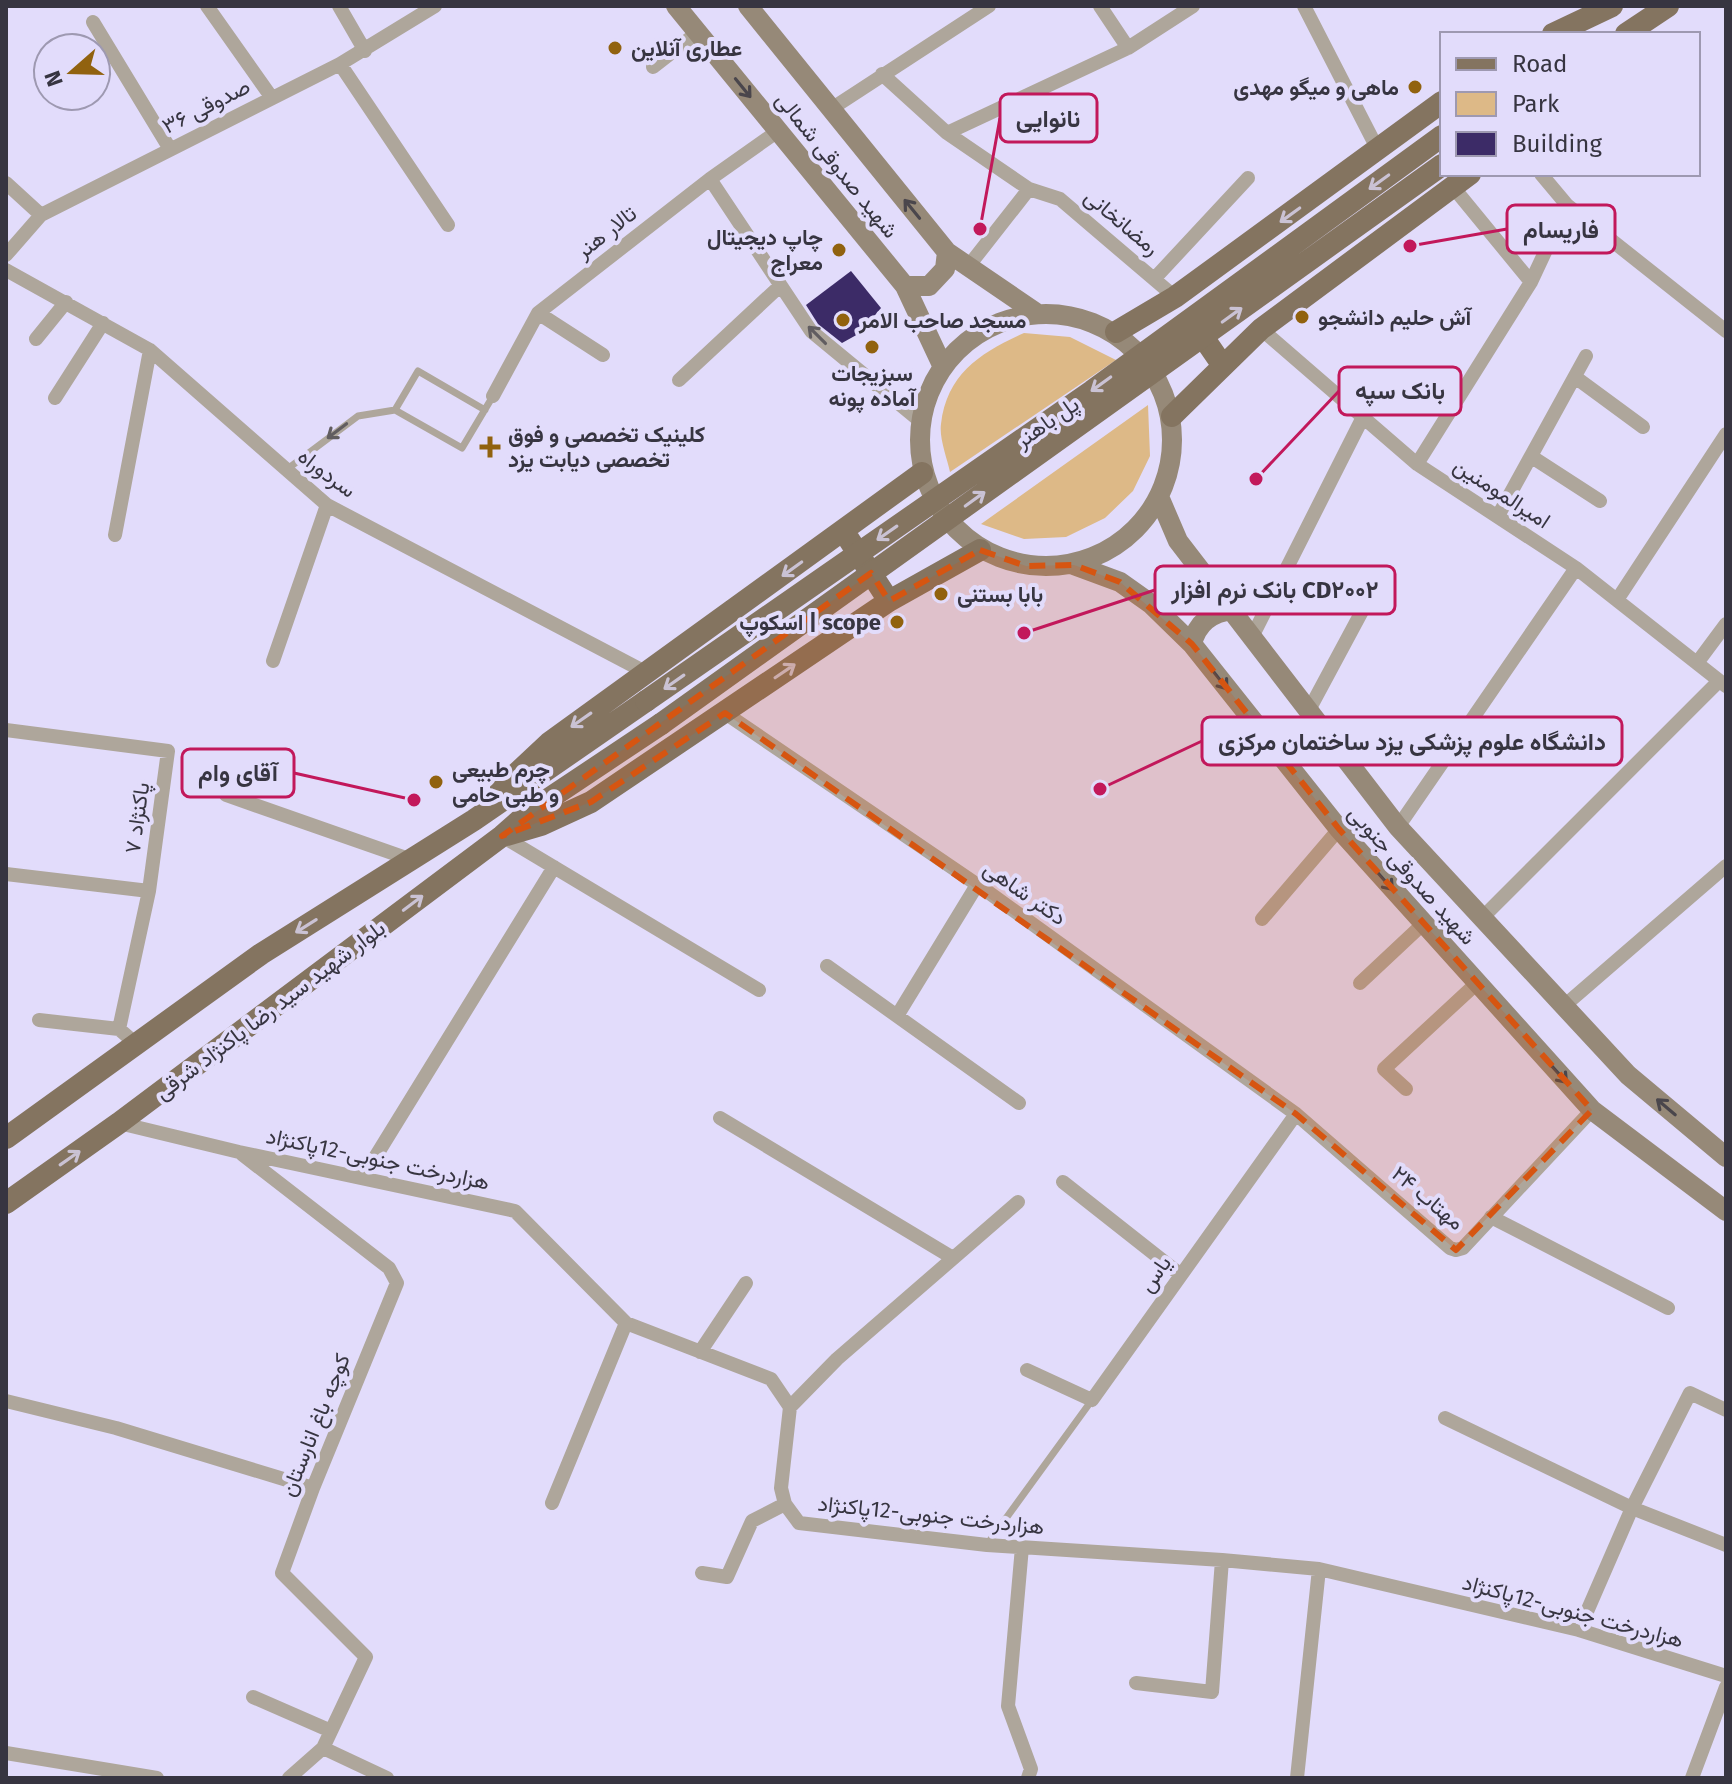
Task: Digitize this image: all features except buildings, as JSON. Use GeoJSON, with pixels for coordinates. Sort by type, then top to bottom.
{"type":"FeatureCollection","features":[{"type":"Feature","properties":{"kind":"main road","name":"شهید صدوقی شمالی"},"geometry":{"type":"LineString","coordinates":[[676,6],[905,286],[942,365]]}},
{"type":"Feature","properties":{"kind":"main road","name":"شهید صدوقی شمالی"},"geometry":{"type":"LineString","coordinates":[[748,6],[947,252],[1035,312]]}},
{"type":"Feature","properties":{"kind":"main road"},"geometry":{"type":"LineString","coordinates":[[1557,32],[1614,6]]}},
{"type":"Feature","properties":{"kind":"main road"},"geometry":{"type":"LineString","coordinates":[[1583,32],[1614,6]]}},
{"type":"Feature","properties":{"kind":"main road"},"geometry":{"type":"LineString","coordinates":[[1640,27],[1668,6]]}},
{"type":"Feature","properties":{"kind":"main road"},"geometry":{"type":"LineString","coordinates":[[1116,332],[1175,297],[1440,104]]}},
{"type":"Feature","properties":{"kind":"main road","name":"پل باهنر"},"geometry":{"type":"LineString","coordinates":[[513,792],[1092,391],[1440,137]]}},
{"type":"Feature","properties":{"kind":"main road","name":"پل باهنر"},"geometry":{"type":"LineString","coordinates":[[529,812],[661,724],[1440,166]]}},
{"type":"Feature","properties":{"kind":"main road"},"geometry":{"type":"LineString","coordinates":[[1172,416],[1261,329],[1462,180]]}},
{"type":"Feature","properties":{"kind":"main road"},"geometry":{"type":"LineString","coordinates":[[905,286],[929,286],[945,269],[947,252]]}},
{"type":"Feature","properties":{"kind":"main road"},"geometry":{"type":"LineString","coordinates":[[1175,297],[1223,366]]}},
{"type":"Feature","properties":{"kind":"main road"},"geometry":{"type":"LineString","coordinates":[[1035,312],[1077,315],[1116,332],[1152,368],[1172,416],[1173,458],[1160,499],[1124,542],[1074,565],[1026,566],[980,550],[944,517],[922,473],[919,420],[942,365],[983,328],[1035,312]]}},
{"type":"Feature","properties":{"kind":"main road"},"geometry":{"type":"LineString","coordinates":[[474,820],[513,775],[549,743],[922,473]]}},
{"type":"Feature","properties":{"kind":"main road","name":"شهید صدوقی جنوبی"},"geometry":{"type":"LineString","coordinates":[[1160,499],[1178,541],[1398,827],[1628,1075],[1726,1157]]}},
{"type":"Feature","properties":{"kind":"main road"},"geometry":{"type":"LineString","coordinates":[[844,531],[889,601]]}},
{"type":"Feature","properties":{"kind":"main road"},"geometry":{"type":"LineString","coordinates":[[502,836],[541,825],[591,802],[889,601],[980,550]]}},
{"type":"Feature","properties":{"kind":"main road","name":"شهید صدوقی جنوبی"},"geometry":{"type":"LineString","coordinates":[[1074,565],[1120,582],[1151,604],[1192,644],[1339,829],[1592,1110],[1726,1211]]}},
{"type":"Feature","properties":{"kind":"main road"},"geometry":{"type":"LineString","coordinates":[[1192,644],[1198,627],[1204,621],[1217,612],[1233,610]]}},
{"type":"Feature","properties":{"kind":"main road","name":"بلوار شهید سید رضا پاکنژاد شرقی"},"geometry":{"type":"LineString","coordinates":[[7,1137],[127,1036],[412,860],[513,792]]}},
{"type":"Feature","properties":{"kind":"main road","name":"بلوار شهید سید رضا پاکنژاد شرقی"},"geometry":{"type":"LineString","coordinates":[[6,1203],[119,1123],[502,836],[529,812]]}},
{"type":"Feature","properties":{"kind":"street"},"geometry":{"type":"LineString","coordinates":[[207,6],[272,98]]}},
{"type":"Feature","properties":{"kind":"street"},"geometry":{"type":"LineString","coordinates":[[339,6],[365,51]]}},
{"type":"Feature","properties":{"kind":"street","name":"صدوقی ۳۶"},"geometry":{"type":"LineString","coordinates":[[6,255],[41,215],[365,51],[435,6]]}},
{"type":"Feature","properties":{"kind":"street"},"geometry":{"type":"LineString","coordinates":[[831,109],[989,6]]}},
{"type":"Feature","properties":{"kind":"street"},"geometry":{"type":"LineString","coordinates":[[1100,6],[1128,48]]}},
{"type":"Feature","properties":{"kind":"street"},"geometry":{"type":"LineString","coordinates":[[947,133],[1128,48],[1193,6]]}},
{"type":"Feature","properties":{"kind":"street"},"geometry":{"type":"LineString","coordinates":[[1304,6],[1378,150]]}},
{"type":"Feature","properties":{"kind":"street"},"geometry":{"type":"LineString","coordinates":[[93,22],[170,149]]}},
{"type":"Feature","properties":{"kind":"street"},"geometry":{"type":"LineString","coordinates":[[653,67],[698,32]]}},
{"type":"Feature","properties":{"kind":"street"},"geometry":{"type":"LineString","coordinates":[[340,64],[448,225]]}},
{"type":"Feature","properties":{"kind":"street","name":"رمضانخانی"},"geometry":{"type":"LineString","coordinates":[[882,74],[947,133],[1029,189],[1060,199],[1175,297]]}},
{"type":"Feature","properties":{"kind":"street","name":"تالار هنر"},"geometry":{"type":"LineString","coordinates":[[493,396],[538,313],[710,179],[778,131]]}},
{"type":"Feature","properties":{"kind":"street"},"geometry":{"type":"LineString","coordinates":[[1543,176],[1567,205],[1726,331]]}},
{"type":"Feature","properties":{"kind":"street"},"geometry":{"type":"LineString","coordinates":[[1155,278],[1248,178]]}},
{"type":"Feature","properties":{"kind":"street"},"geometry":{"type":"LineString","coordinates":[[710,179],[811,331],[919,420]]}},
{"type":"Feature","properties":{"kind":"street"},"geometry":{"type":"LineString","coordinates":[[1462,180],[1531,282]]}},
{"type":"Feature","properties":{"kind":"street"},"geometry":{"type":"LineString","coordinates":[[6,183],[41,215]]}},
{"type":"Feature","properties":{"kind":"street"},"geometry":{"type":"LineString","coordinates":[[967,268],[1029,189]]}},
{"type":"Feature","properties":{"kind":"street"},"geometry":{"type":"LineString","coordinates":[[1417,464],[1531,282],[1567,205]]}},
{"type":"Feature","properties":{"kind":"street","name":"سردوراه"},"geometry":{"type":"LineString","coordinates":[[6,270],[150,350],[327,505],[647,673]]}},
{"type":"Feature","properties":{"kind":"street"},"geometry":{"type":"LineString","coordinates":[[679,380],[780,286]]}},
{"type":"Feature","properties":{"kind":"street"},"geometry":{"type":"LineString","coordinates":[[36,339],[66,302]]}},
{"type":"Feature","properties":{"kind":"street"},"geometry":{"type":"LineString","coordinates":[[538,313],[603,355]]}},
{"type":"Feature","properties":{"kind":"street"},"geometry":{"type":"LineString","coordinates":[[55,398],[103,323]]}},
{"type":"Feature","properties":{"kind":"street","name":"امیرالمومنین"},"geometry":{"type":"LineString","coordinates":[[1261,329],[1417,464],[1576,568],[1723,683]]}},
{"type":"Feature","properties":{"kind":"street"},"geometry":{"type":"LineString","coordinates":[[115,535],[150,350]]}},
{"type":"Feature","properties":{"kind":"street"},"geometry":{"type":"LineString","coordinates":[[1498,516],[1586,356]]}},
{"type":"Feature","properties":{"kind":"street"},"geometry":{"type":"LineString","coordinates":[[1575,377],[1643,427]]}},
{"type":"Feature","properties":{"kind":"street"},"geometry":{"type":"LineString","coordinates":[[1252,637],[1362,419]]}},
{"type":"Feature","properties":{"kind":"street"},"geometry":{"type":"LineString","coordinates":[[1617,600],[1726,434]]}},
{"type":"Feature","properties":{"kind":"street"},"geometry":{"type":"LineString","coordinates":[[1532,457],[1600,501]]}},
{"type":"Feature","properties":{"kind":"street"},"geometry":{"type":"LineString","coordinates":[[273,661],[327,505]]}},
{"type":"Feature","properties":{"kind":"street"},"geometry":{"type":"LineString","coordinates":[[1398,827],[1576,568]]}},
{"type":"Feature","properties":{"kind":"street"},"geometry":{"type":"LineString","coordinates":[[1309,710],[1382,574]]}},
{"type":"Feature","properties":{"kind":"street"},"geometry":{"type":"LineString","coordinates":[[1697,663],[1726,624]]}},
{"type":"Feature","properties":{"kind":"street"},"geometry":{"type":"LineString","coordinates":[[1482,918],[1723,683]]}},
{"type":"Feature","properties":{"kind":"street","name":"دکتر شاهی"},"geometry":{"type":"LineString","coordinates":[[725,713],[977,885],[1296,1114]]}},
{"type":"Feature","properties":{"kind":"street","name":"پاکنژاد ۷"},"geometry":{"type":"LineString","coordinates":[[6,730],[168,751],[127,1036]]}},
{"type":"Feature","properties":{"kind":"street"},"geometry":{"type":"LineString","coordinates":[[226,795],[412,860]]}},
{"type":"Feature","properties":{"kind":"street"},"geometry":{"type":"LineString","coordinates":[[1262,919],[1339,829]]}},
{"type":"Feature","properties":{"kind":"street"},"geometry":{"type":"LineString","coordinates":[[502,836],[759,990]]}},
{"type":"Feature","properties":{"kind":"street"},"geometry":{"type":"LineString","coordinates":[[1564,1006],[1726,866]]}},
{"type":"Feature","properties":{"kind":"street"},"geometry":{"type":"LineString","coordinates":[[363,1177],[554,867]]}},
{"type":"Feature","properties":{"kind":"street"},"geometry":{"type":"LineString","coordinates":[[6,874],[149,891]]}},
{"type":"Feature","properties":{"kind":"street"},"geometry":{"type":"LineString","coordinates":[[897,1016],[977,885]]}},
{"type":"Feature","properties":{"kind":"street"},"geometry":{"type":"LineString","coordinates":[[1360,983],[1423,924]]}},
{"type":"Feature","properties":{"kind":"street"},"geometry":{"type":"LineString","coordinates":[[827,966],[1019,1103]]}},
{"type":"Feature","properties":{"kind":"street"},"geometry":{"type":"LineString","coordinates":[[1406,1089],[1384,1069],[1477,983]]}},
{"type":"Feature","properties":{"kind":"street"},"geometry":{"type":"LineString","coordinates":[[39,1020],[127,1036]]}},
{"type":"Feature","properties":{"kind":"street","name":"مهتاب ۲۴"},"geometry":{"type":"LineString","coordinates":[[1296,1114],[1456,1250],[1463,1248],[1592,1110]]}},
{"type":"Feature","properties":{"kind":"street","name":"یاس"},"geometry":{"type":"LineString","coordinates":[[1092,1400],[1296,1114]]}},
{"type":"Feature","properties":{"kind":"street"},"geometry":{"type":"LineString","coordinates":[[720,1118],[953,1258]]}},
{"type":"Feature","properties":{"kind":"street","name":"هزاردرخت جنوبی-12پاکنژاد"},"geometry":{"type":"LineString","coordinates":[[119,1123],[515,1211],[626,1323],[771,1379],[790,1407],[781,1488],[785,1504],[799,1523],[987,1545],[1319,1569],[1579,1630],[1726,1676]]}},
{"type":"Feature","properties":{"kind":"street","name":"کوچه باغ انارستان"},"geometry":{"type":"LineString","coordinates":[[239,1152],[389,1268],[397,1283],[313,1488],[282,1573],[366,1657],[323,1748]]}},
{"type":"Feature","properties":{"kind":"street"},"geometry":{"type":"LineString","coordinates":[[1063,1182],[1181,1275]]}},
{"type":"Feature","properties":{"kind":"street"},"geometry":{"type":"LineString","coordinates":[[790,1407],[837,1359],[1018,1202]]}},
{"type":"Feature","properties":{"kind":"street"},"geometry":{"type":"LineString","coordinates":[[1491,1217],[1668,1308]]}},
{"type":"Feature","properties":{"kind":"street"},"geometry":{"type":"LineString","coordinates":[[700,1352],[746,1283]]}},
{"type":"Feature","properties":{"kind":"street"},"geometry":{"type":"LineString","coordinates":[[552,1503],[626,1323]]}},
{"type":"Feature","properties":{"kind":"street"},"geometry":{"type":"LineString","coordinates":[[1027,1370],[1092,1400]]}},
{"type":"Feature","properties":{"kind":"street"},"geometry":{"type":"LineString","coordinates":[[1579,1630],[1632,1508],[1690,1393],[1726,1410]]}},
{"type":"Feature","properties":{"kind":"street"},"geometry":{"type":"LineString","coordinates":[[6,1401],[116,1428],[313,1488]]}},
{"type":"Feature","properties":{"kind":"street"},"geometry":{"type":"LineString","coordinates":[[1445,1418],[1632,1508],[1726,1545]]}},
{"type":"Feature","properties":{"kind":"street"},"geometry":{"type":"LineString","coordinates":[[702,1573],[727,1577],[752,1521],[785,1504]]}},
{"type":"Feature","properties":{"kind":"street"},"geometry":{"type":"LineString","coordinates":[[1022,1547],[1008,1706],[1031,1769],[1028,1778]]}},
{"type":"Feature","properties":{"kind":"street"},"geometry":{"type":"LineString","coordinates":[[1136,1683],[1212,1692],[1222,1560]]}},
{"type":"Feature","properties":{"kind":"street"},"geometry":{"type":"LineString","coordinates":[[1297,1778],[1319,1569]]}},
{"type":"Feature","properties":{"kind":"street"},"geometry":{"type":"LineString","coordinates":[[1692,1778],[1726,1687]]}},
{"type":"Feature","properties":{"kind":"street"},"geometry":{"type":"LineString","coordinates":[[253,1697],[331,1731]]}},
{"type":"Feature","properties":{"kind":"street"},"geometry":{"type":"LineString","coordinates":[[289,1778],[323,1748],[387,1778]]}},
{"type":"Feature","properties":{"kind":"street"},"geometry":{"type":"LineString","coordinates":[[6,1753],[157,1778]]}},
{"type":"Feature","properties":{"kind":"lane"},"geometry":{"type":"LineString","coordinates":[[395,410],[418,371],[485,410]]}},
{"type":"Feature","properties":{"kind":"lane"},"geometry":{"type":"LineString","coordinates":[[286,470],[358,416],[395,410],[462,448],[493,396]]}},
{"type":"Feature","properties":{"kind":"lane"},"geometry":{"type":"LineString","coordinates":[[987,1545],[1092,1400]]}},
{"type":"Feature","properties":{"kind":"highlighted area"},"geometry":{"type":"Polygon","coordinates":[[[980,550],[1026,566],[1074,565],[1120,582],[1192,644],[1339,829],[1592,1110],[1456,1250],[1296,1114],[725,713],[591,802],[502,836],[871,573],[889,601],[980,550]]]}},
{"type":"Feature","properties":{"kind":"green space"},"geometry":{"type":"Polygon","coordinates":[[[1024,333],[1070,337],[1116,360],[950,472],[941,430],[951,391],[969,366],[994,348],[1024,333]]]}},
{"type":"Feature","properties":{"kind":"green space"},"geometry":{"type":"Polygon","coordinates":[[[1148,405],[1150,456],[1133,491],[1105,518],[1066,537],[1024,539],[981,524],[1148,405]]]}},
{"type":"Feature","properties":{"kind":"place","name":"عطاری آنلاین"},"geometry":{"type":"Point","coordinates":[615,48]}},
{"type":"Feature","properties":{"kind":"place","name":"ماهی و میگو مهدی"},"geometry":{"type":"Point","coordinates":[1415,87]}},
{"type":"Feature","properties":{"kind":"place","name":"نانوایی"},"geometry":{"type":"Point","coordinates":[980,229]}},
{"type":"Feature","properties":{"kind":"place","name":"فاریسام"},"geometry":{"type":"Point","coordinates":[1410,246]}},
{"type":"Feature","properties":{"kind":"place","name":"چاپ دیجیتال معراج"},"geometry":{"type":"Point","coordinates":[839,250]}},
{"type":"Feature","properties":{"kind":"place","name":"آش حلیم دانشجو"},"geometry":{"type":"Point","coordinates":[1302,317]}},
{"type":"Feature","properties":{"kind":"place","name":"مسجد صاحب الامر"},"geometry":{"type":"Point","coordinates":[843,320]}},
{"type":"Feature","properties":{"kind":"place","name":"سبزیجات آماده پونه"},"geometry":{"type":"Point","coordinates":[872,347]}},
{"type":"Feature","properties":{"kind":"place","name":"کلینیک تخصصی و فوق تخصصی دیابت یزد"},"geometry":{"type":"Point","coordinates":[490,447]}},
{"type":"Feature","properties":{"kind":"place","name":"بانک سپه"},"geometry":{"type":"Point","coordinates":[1256,479]}},
{"type":"Feature","properties":{"kind":"place","name":"بابا بستنی"},"geometry":{"type":"Point","coordinates":[941,594]}},
{"type":"Feature","properties":{"kind":"place","name":"اسکوپ | scope"},"geometry":{"type":"Point","coordinates":[897,622]}},
{"type":"Feature","properties":{"kind":"place","name":"بانک نرم افزار CD۲۰۰۲"},"geometry":{"type":"Point","coordinates":[1024,633]}},
{"type":"Feature","properties":{"kind":"place","name":"چرم طبیعی و طبی حامی"},"geometry":{"type":"Point","coordinates":[436,782]}},
{"type":"Feature","properties":{"kind":"place","name":"دانشگاه علوم پزشکی یزد ساختمان مرکزی"},"geometry":{"type":"Point","coordinates":[1100,789]}},
{"type":"Feature","properties":{"kind":"place","name":"آقای وام"},"geometry":{"type":"Point","coordinates":[414,800]}}]}
